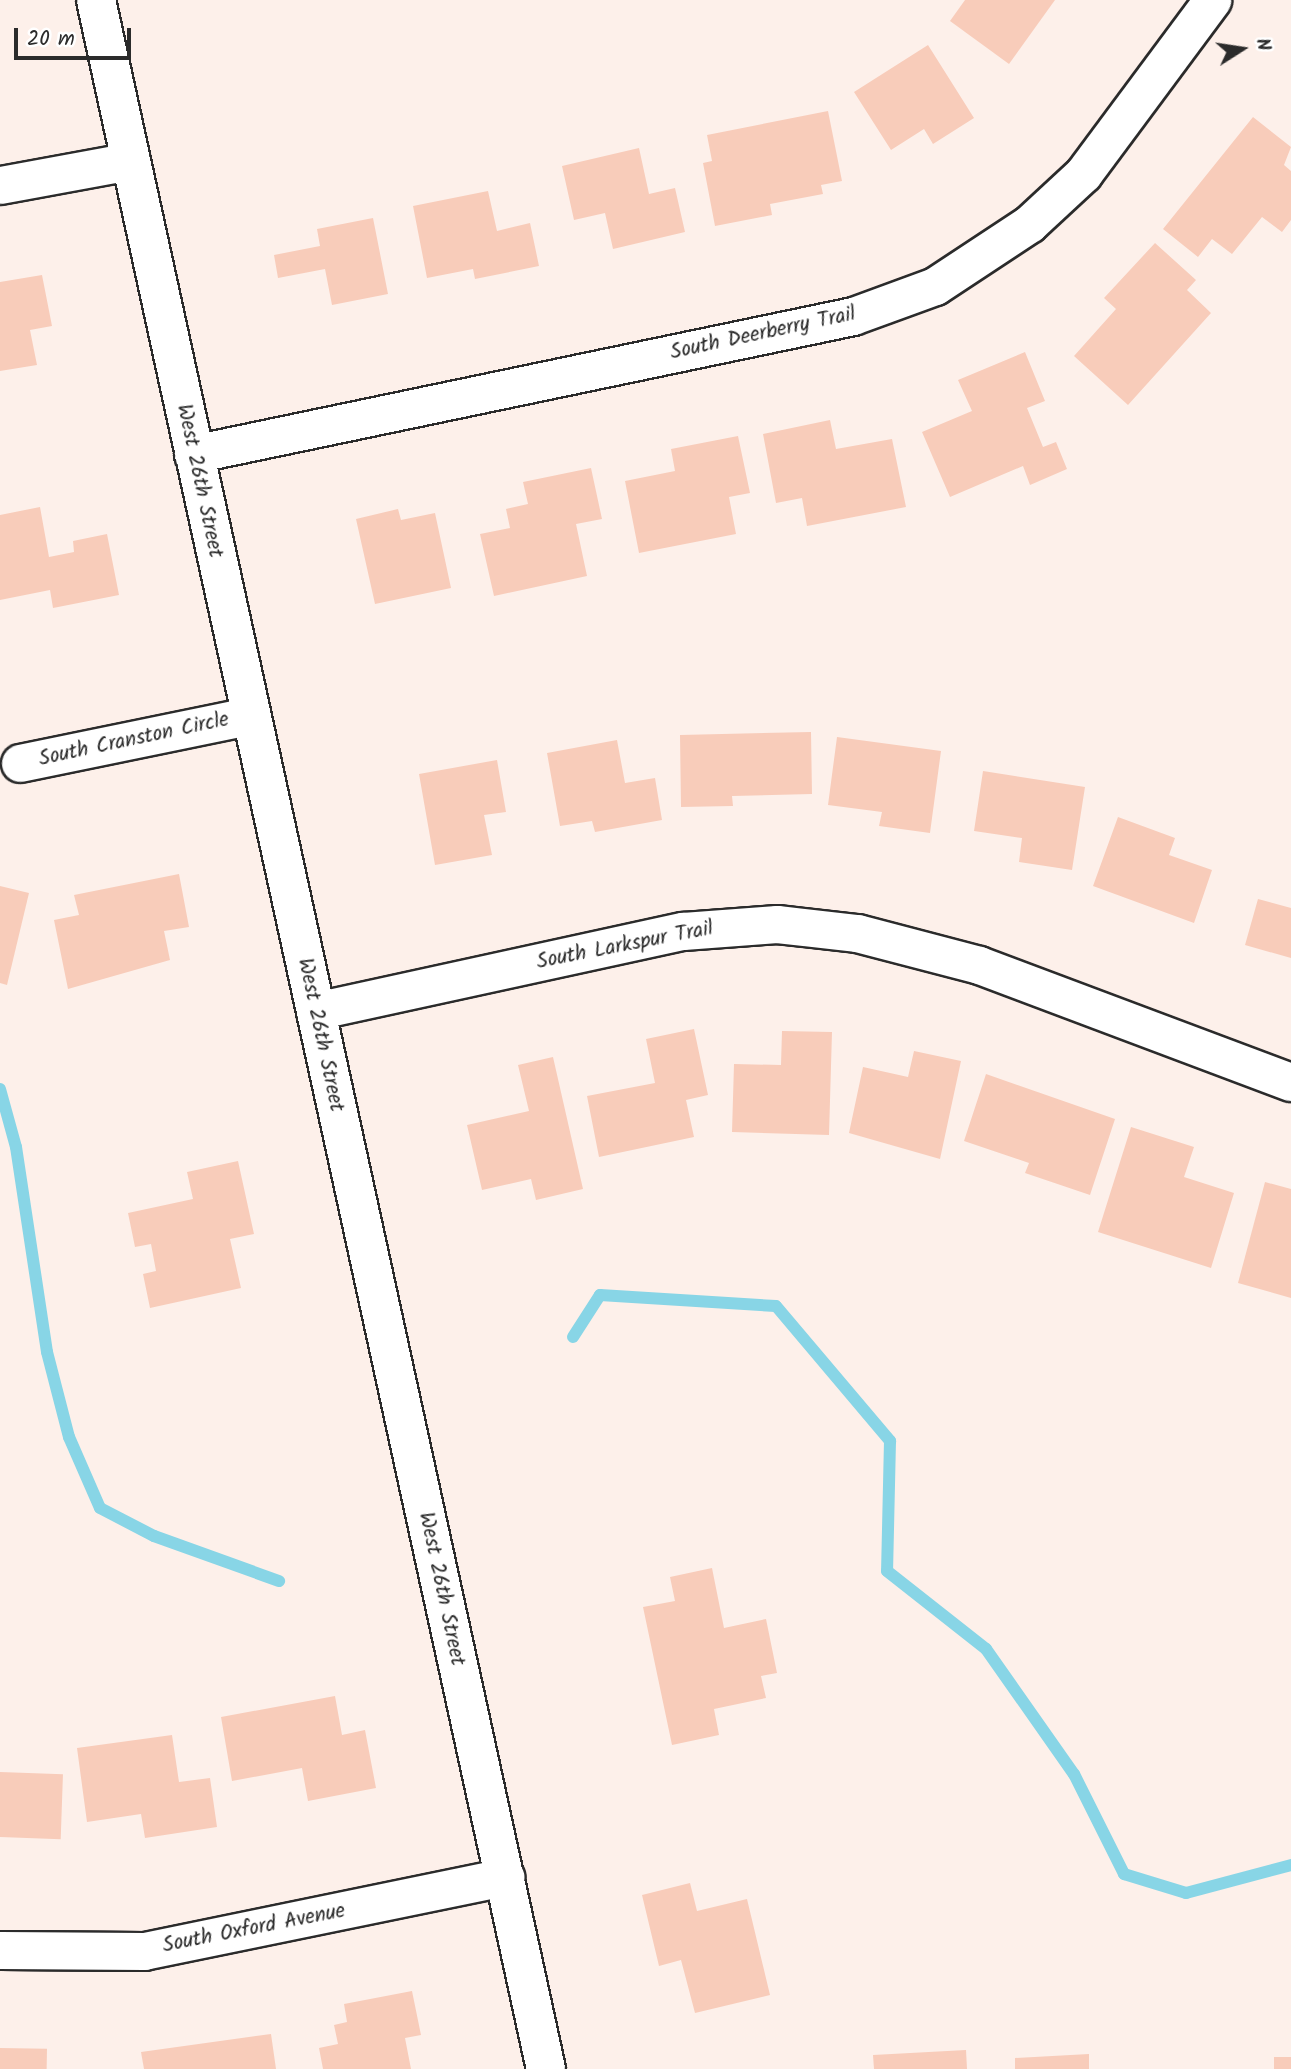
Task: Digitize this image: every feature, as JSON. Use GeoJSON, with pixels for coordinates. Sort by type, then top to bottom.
{"type":"FeatureCollection","features":[{"type":"Feature","properties":{"kind":"main road","name":"West 26th Street"},"geometry":{"type":"LineString","coordinates":[[96,0],[248,716],[546,2069]]}},
{"type":"Feature","properties":{"kind":"street","name":"South Deerberry Trail"},"geometry":{"type":"LineString","coordinates":[[193,454],[853,316],[935,286],[1029,223],[1083,174],[1212,0]]}},
{"type":"Feature","properties":{"kind":"street"},"geometry":{"type":"LineString","coordinates":[[0,185],[131,161]]}},
{"type":"Feature","properties":{"kind":"street","name":"South Cranston Circle"},"geometry":{"type":"LineString","coordinates":[[20,763],[248,716]]}},
{"type":"Feature","properties":{"kind":"street","name":"South Larkspur Trail"},"geometry":{"type":"LineString","coordinates":[[315,1011],[683,931],[777,924],[857,933],[979,965],[1291,1082]]}},
{"type":"Feature","properties":{"kind":"street","name":"South Oxford Avenue"},"geometry":{"type":"LineString","coordinates":[[0,1950],[144,1951],[505,1877]]}},
{"type":"Feature","properties":{"kind":"building"},"geometry":{"type":"Polygon","coordinates":[[[965,0],[1055,0],[1009,64],[950,21],[965,0]]]}},
{"type":"Feature","properties":{"kind":"building"},"geometry":{"type":"Polygon","coordinates":[[[928,45],[974,118],[933,144],[924,129],[891,150],[854,92],[928,45]]]}},
{"type":"Feature","properties":{"kind":"building"},"geometry":{"type":"Polygon","coordinates":[[[828,111],[842,181],[821,185],[823,194],[770,204],[772,215],[715,226],[703,163],[712,161],[707,135],[828,111]]]}},
{"type":"Feature","properties":{"kind":"building"},"geometry":{"type":"Polygon","coordinates":[[[1253,117],[1291,147],[1284,165],[1291,171],[1291,220],[1282,232],[1262,217],[1232,254],[1212,239],[1198,257],[1163,229],[1253,117]]]}},
{"type":"Feature","properties":{"kind":"building"},"geometry":{"type":"Polygon","coordinates":[[[639,148],[649,194],[675,188],[685,232],[613,249],[605,213],[574,220],[562,166],[639,148]]]}},
{"type":"Feature","properties":{"kind":"building"},"geometry":{"type":"Polygon","coordinates":[[[488,191],[497,231],[530,223],[539,266],[475,279],[473,269],[427,278],[413,206],[488,191]]]}},
{"type":"Feature","properties":{"kind":"building"},"geometry":{"type":"Polygon","coordinates":[[[373,218],[388,294],[332,305],[325,269],[278,278],[274,255],[320,246],[317,229],[373,218]]]}},
{"type":"Feature","properties":{"kind":"building"},"geometry":{"type":"Polygon","coordinates":[[[1155,243],[1196,280],[1187,290],[1211,313],[1128,405],[1074,356],[1116,309],[1104,298],[1155,243]]]}},
{"type":"Feature","properties":{"kind":"building"},"geometry":{"type":"Polygon","coordinates":[[[42,275],[52,326],[30,330],[37,365],[0,371],[0,282],[42,275]]]}},
{"type":"Feature","properties":{"kind":"building"},"geometry":{"type":"Polygon","coordinates":[[[1025,352],[1045,401],[1027,408],[1043,447],[1056,442],[1067,469],[1030,485],[1023,466],[950,497],[922,432],[972,411],[958,380],[1025,352]]]}},
{"type":"Feature","properties":{"kind":"building"},"geometry":{"type":"Polygon","coordinates":[[[830,420],[836,449],[892,439],[906,507],[807,526],[802,498],[776,503],[763,434],[830,420]]]}},
{"type":"Feature","properties":{"kind":"building"},"geometry":{"type":"Polygon","coordinates":[[[738,436],[750,493],[729,497],[736,534],[639,553],[625,481],[675,471],[671,449],[738,436]]]}},
{"type":"Feature","properties":{"kind":"building"},"geometry":{"type":"Polygon","coordinates":[[[591,468],[602,519],[576,524],[587,576],[494,596],[480,534],[510,528],[506,509],[528,504],[523,482],[591,468]]]}},
{"type":"Feature","properties":{"kind":"building"},"geometry":{"type":"Polygon","coordinates":[[[40,507],[49,557],[74,552],[73,541],[107,534],[119,595],[53,608],[50,590],[0,600],[0,515],[40,507]]]}},
{"type":"Feature","properties":{"kind":"building"},"geometry":{"type":"Polygon","coordinates":[[[398,509],[401,520],[435,513],[451,588],[375,604],[356,519],[398,509]]]}},
{"type":"Feature","properties":{"kind":"building"},"geometry":{"type":"Polygon","coordinates":[[[811,732],[812,794],[732,796],[733,806],[681,807],[680,735],[811,732]]]}},
{"type":"Feature","properties":{"kind":"building"},"geometry":{"type":"Polygon","coordinates":[[[837,737],[941,751],[930,833],[879,826],[882,812],[828,805],[837,737]]]}},
{"type":"Feature","properties":{"kind":"building"},"geometry":{"type":"Polygon","coordinates":[[[617,740],[625,783],[655,778],[662,820],[595,832],[592,821],[560,826],[547,753],[617,740]]]}},
{"type":"Feature","properties":{"kind":"building"},"geometry":{"type":"Polygon","coordinates":[[[497,760],[506,812],[484,815],[492,855],[435,865],[419,774],[497,760]]]}},
{"type":"Feature","properties":{"kind":"building"},"geometry":{"type":"Polygon","coordinates":[[[983,771],[1085,787],[1072,870],[1019,862],[1022,838],[974,831],[983,771]]]}},
{"type":"Feature","properties":{"kind":"building"},"geometry":{"type":"Polygon","coordinates":[[[1118,817],[1175,838],[1169,855],[1212,870],[1194,923],[1093,886],[1118,817]]]}},
{"type":"Feature","properties":{"kind":"building"},"geometry":{"type":"Polygon","coordinates":[[[179,874],[189,927],[164,931],[170,960],[68,989],[54,920],[79,915],[74,895],[179,874]]]}},
{"type":"Feature","properties":{"kind":"building"},"geometry":{"type":"Polygon","coordinates":[[[0,886],[29,893],[7,985],[0,983],[0,886]]]}},
{"type":"Feature","properties":{"kind":"building"},"geometry":{"type":"Polygon","coordinates":[[[1258,899],[1291,908],[1291,958],[1245,945],[1258,899]]]}},
{"type":"Feature","properties":{"kind":"building"},"geometry":{"type":"Polygon","coordinates":[[[694,1029],[708,1095],[686,1100],[694,1137],[599,1157],[587,1096],[655,1083],[646,1039],[694,1029]]]}},
{"type":"Feature","properties":{"kind":"building"},"geometry":{"type":"Polygon","coordinates":[[[782,1031],[832,1032],[829,1135],[732,1132],[734,1064],[781,1065],[782,1031]]]}},
{"type":"Feature","properties":{"kind":"building"},"geometry":{"type":"Polygon","coordinates":[[[914,1051],[961,1061],[940,1159],[849,1133],[863,1067],[908,1077],[914,1051]]]}},
{"type":"Feature","properties":{"kind":"building"},"geometry":{"type":"Polygon","coordinates":[[[553,1057],[583,1189],[536,1200],[531,1179],[482,1190],[467,1125],[529,1111],[518,1065],[553,1057]]]}},
{"type":"Feature","properties":{"kind":"building"},"geometry":{"type":"Polygon","coordinates":[[[986,1074],[1115,1119],[1090,1195],[1025,1173],[1029,1163],[964,1141],[986,1074]]]}},
{"type":"Feature","properties":{"kind":"building"},"geometry":{"type":"Polygon","coordinates":[[[1131,1127],[1194,1147],[1184,1177],[1234,1193],[1211,1268],[1098,1232],[1131,1127]]]}},
{"type":"Feature","properties":{"kind":"building"},"geometry":{"type":"Polygon","coordinates":[[[238,1161],[254,1234],[230,1239],[241,1288],[150,1308],[143,1274],[156,1271],[151,1244],[135,1247],[128,1213],[193,1199],[187,1172],[238,1161]]]}},
{"type":"Feature","properties":{"kind":"building"},"geometry":{"type":"Polygon","coordinates":[[[1265,1182],[1291,1189],[1291,1298],[1238,1283],[1265,1182]]]}},
{"type":"Feature","properties":{"kind":"building"},"geometry":{"type":"Polygon","coordinates":[[[712,1568],[724,1628],[766,1619],[777,1673],[761,1676],[766,1698],[714,1709],[719,1735],[672,1745],[643,1607],[675,1601],[670,1577],[712,1568]]]}},
{"type":"Feature","properties":{"kind":"building"},"geometry":{"type":"Polygon","coordinates":[[[335,1696],[342,1735],[365,1730],[376,1788],[308,1801],[302,1768],[232,1781],[221,1717],[335,1696]]]}},
{"type":"Feature","properties":{"kind":"building"},"geometry":{"type":"Polygon","coordinates":[[[172,1735],[179,1782],[210,1778],[217,1827],[145,1838],[141,1814],[87,1822],[77,1748],[172,1735]]]}},
{"type":"Feature","properties":{"kind":"building"},"geometry":{"type":"Polygon","coordinates":[[[0,1772],[63,1774],[61,1839],[0,1837],[0,1772]]]}},
{"type":"Feature","properties":{"kind":"building"},"geometry":{"type":"Polygon","coordinates":[[[690,1883],[697,1911],[747,1899],[770,1995],[695,2013],[681,1960],[659,1966],[642,1895],[690,1883]]]}},
{"type":"Feature","properties":{"kind":"building"},"geometry":{"type":"Polygon","coordinates":[[[412,1991],[421,2035],[405,2038],[411,2069],[323,2069],[319,2048],[338,2044],[334,2025],[347,2022],[344,2004],[412,1991]]]}},
{"type":"Feature","properties":{"kind":"building"},"geometry":{"type":"Polygon","coordinates":[[[271,2034],[276,2069],[144,2069],[141,2052],[271,2034]]]}},
{"type":"Feature","properties":{"kind":"building"},"geometry":{"type":"Polygon","coordinates":[[[0,2048],[47,2049],[47,2069],[0,2069],[0,2048]]]}},
{"type":"Feature","properties":{"kind":"building"},"geometry":{"type":"Polygon","coordinates":[[[966,2050],[967,2069],[874,2069],[873,2055],[966,2050]]]}},
{"type":"Feature","properties":{"kind":"building"},"geometry":{"type":"Polygon","coordinates":[[[1089,2054],[1089,2069],[1015,2069],[1015,2058],[1089,2054]]]}},
{"type":"Feature","properties":{"kind":"building"},"geometry":{"type":"Polygon","coordinates":[[[1274,2057],[1291,2057],[1291,2069],[1274,2069],[1274,2057]]]}},
{"type":"Feature","properties":{"kind":"waterway"},"geometry":{"type":"LineString","coordinates":[[0,1089],[16,1147],[47,1352],[69,1437],[100,1508],[154,1536],[279,1581]]}},
{"type":"Feature","properties":{"kind":"waterway"},"geometry":{"type":"LineString","coordinates":[[573,1337],[600,1295],[776,1306],[890,1441],[887,1571],[986,1649],[1074,1774],[1124,1874],[1186,1893],[1291,1865]]}}]}
